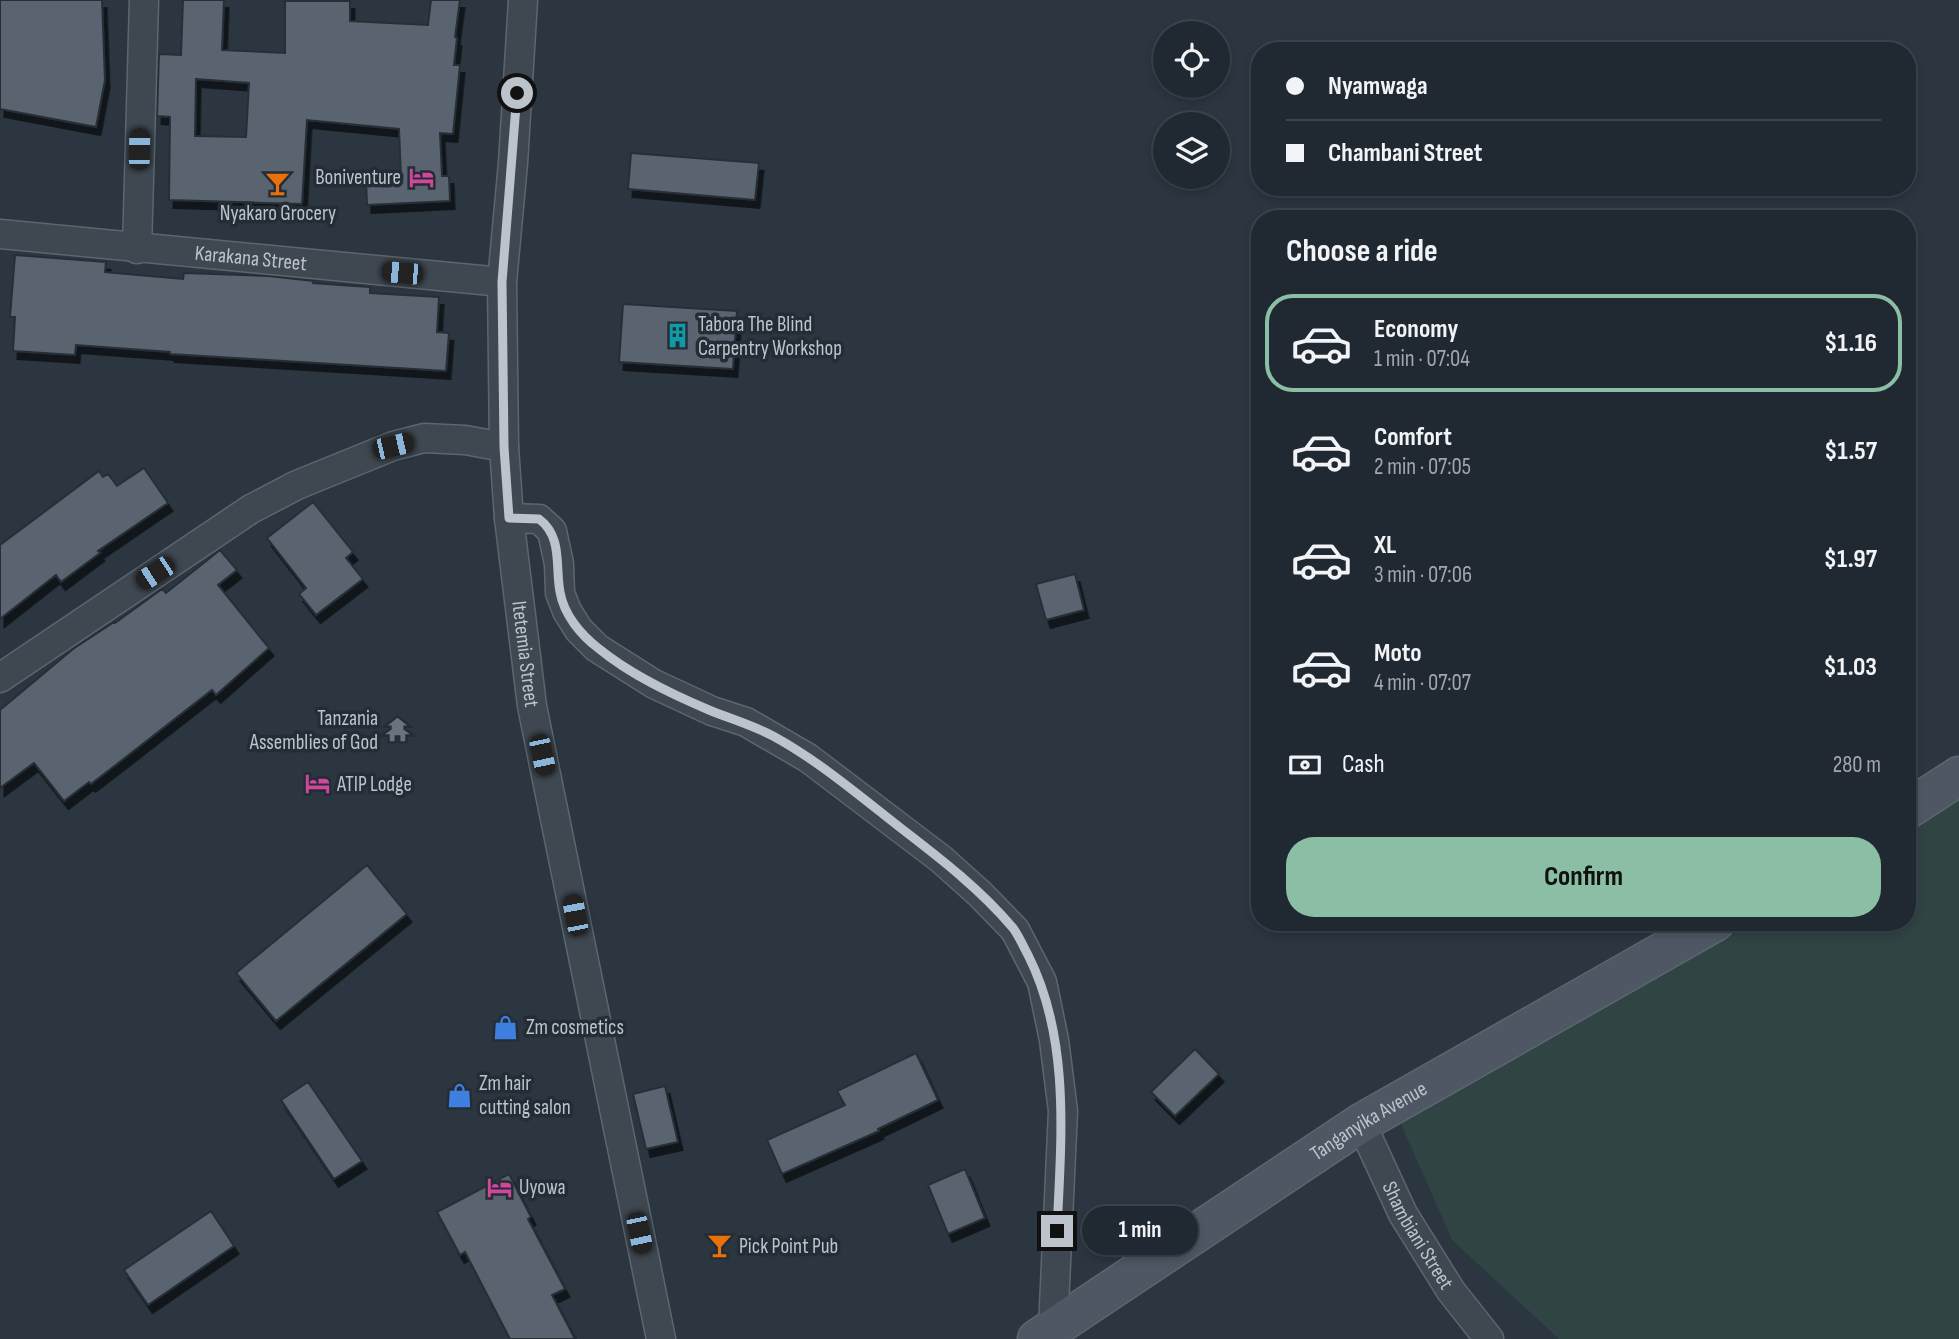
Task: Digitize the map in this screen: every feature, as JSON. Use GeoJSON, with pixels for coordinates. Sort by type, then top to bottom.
{"type":"FeatureCollection","features":[{"type":"Feature","properties":{"kind":"main road"},"geometry":{"type":"LineString","coordinates":[[1916,804],[1959,776]]}},
{"type":"Feature","properties":{"kind":"main road","name":"Tanganyika Avenue"},"geometry":{"type":"LineString","coordinates":[[1045,1334],[1361,1124],[1699,931]]}},
{"type":"Feature","properties":{"kind":"street"},"geometry":{"type":"LineString","coordinates":[[137,248],[144,0]]}},
{"type":"Feature","properties":{"kind":"street","name":"Itetemia Street"},"geometry":{"type":"LineString","coordinates":[[523,0],[513,163],[502,282],[504,447],[509,518],[532,706],[661,1339]]}},
{"type":"Feature","properties":{"kind":"street","name":"Karakana Street"},"geometry":{"type":"LineString","coordinates":[[0,234],[502,282]]}},
{"type":"Feature","properties":{"kind":"street"},"geometry":{"type":"LineString","coordinates":[[0,678],[251,509],[297,485],[393,446],[424,438],[465,440],[504,447]]}},
{"type":"Feature","properties":{"kind":"street"},"geometry":{"type":"LineString","coordinates":[[509,518],[539,519],[552,531],[559,564],[560,593],[579,631],[597,648],[654,684],[712,711],[746,722],[808,758],[941,859],[1015,930],[1042,982],[1054,1040],[1063,1111],[1045,1334]]}},
{"type":"Feature","properties":{"kind":"street","name":"Shambiani Street"},"geometry":{"type":"LineString","coordinates":[[1361,1124],[1403,1214],[1451,1291],[1489,1339]]}},
{"type":"Feature","properties":{"kind":"green space"},"geometry":{"type":"Polygon","coordinates":[[[1959,773],[1959,1339],[1559,1339],[1452,1240],[1398,1117],[1701,931],[1916,931],[1916,800],[1959,773]]]}},
{"type":"Feature","properties":{"kind":"building"},"geometry":{"type":"Polygon","coordinates":[[[0,0],[102,0],[105,80],[96,127],[0,109],[0,0]]]}},
{"type":"Feature","properties":{"kind":"building"},"geometry":{"type":"Polygon","coordinates":[[[183,0],[224,0],[222,50],[285,53],[285,1],[350,1],[350,21],[428,25],[431,0],[460,0],[454,65],[460,65],[453,134],[440,133],[442,176],[449,176],[450,201],[367,205],[366,179],[401,178],[399,129],[307,120],[302,204],[169,200],[170,117],[157,116],[159,54],[181,55],[183,0]],[[196,79],[195,136],[246,137],[249,83],[196,79]]]}},
{"type":"Feature","properties":{"kind":"building"},"geometry":{"type":"Polygon","coordinates":[[[631,153],[759,163],[755,200],[628,189],[631,153]]]}},
{"type":"Feature","properties":{"kind":"building"},"geometry":{"type":"Polygon","coordinates":[[[15,255],[106,262],[105,272],[183,279],[184,273],[268,276],[314,281],[313,283],[370,287],[370,293],[439,297],[437,332],[449,333],[446,371],[170,354],[76,345],[75,355],[13,351],[15,317],[10,317],[15,255]]]}},
{"type":"Feature","properties":{"kind":"building","name":"Tabora The Blind Carpentry Workshop"},"geometry":{"type":"Polygon","coordinates":[[[623,304],[737,311],[733,369],[619,362],[623,304]]]}},
{"type":"Feature","properties":{"kind":"building"},"geometry":{"type":"Polygon","coordinates":[[[144,468],[168,503],[98,551],[100,553],[61,582],[56,575],[0,619],[0,545],[99,471],[103,477],[108,474],[117,486],[144,468]]]}},
{"type":"Feature","properties":{"kind":"building"},"geometry":{"type":"Polygon","coordinates":[[[313,502],[353,552],[346,558],[363,579],[316,615],[299,594],[306,588],[267,538],[313,502]]]}},
{"type":"Feature","properties":{"kind":"building"},"geometry":{"type":"Polygon","coordinates":[[[220,550],[237,570],[218,585],[269,648],[216,695],[212,690],[91,784],[89,782],[64,801],[34,763],[0,788],[0,710],[73,649],[162,589],[166,593],[220,550]]]}},
{"type":"Feature","properties":{"kind":"building"},"geometry":{"type":"Polygon","coordinates":[[[1075,574],[1084,610],[1046,620],[1036,584],[1075,574]]]}},
{"type":"Feature","properties":{"kind":"building"},"geometry":{"type":"Polygon","coordinates":[[[367,865],[407,914],[276,1021],[236,973],[367,865]]]}},
{"type":"Feature","properties":{"kind":"building"},"geometry":{"type":"Polygon","coordinates":[[[1195,1049],[1219,1074],[1175,1116],[1151,1092],[1195,1049]]]}},
{"type":"Feature","properties":{"kind":"building"},"geometry":{"type":"Polygon","coordinates":[[[916,1053],[938,1100],[878,1129],[879,1131],[782,1174],[767,1140],[845,1105],[837,1091],[916,1053]]]}},
{"type":"Feature","properties":{"kind":"building"},"geometry":{"type":"Polygon","coordinates":[[[308,1082],[362,1161],[334,1179],[281,1100],[308,1082]]]}},
{"type":"Feature","properties":{"kind":"building"},"geometry":{"type":"Polygon","coordinates":[[[665,1086],[678,1142],[646,1149],[633,1094],[665,1086]]]}},
{"type":"Feature","properties":{"kind":"building"},"geometry":{"type":"Polygon","coordinates":[[[965,1169],[985,1218],[948,1234],[928,1185],[965,1169]]]}},
{"type":"Feature","properties":{"kind":"building"},"geometry":{"type":"Polygon","coordinates":[[[509,1174],[531,1217],[528,1219],[565,1289],[552,1295],[575,1339],[510,1339],[465,1252],[460,1255],[437,1212],[509,1174]]]}},
{"type":"Feature","properties":{"kind":"building"},"geometry":{"type":"Polygon","coordinates":[[[211,1211],[234,1246],[148,1305],[124,1270],[211,1211]]]}},
{"type":"Feature","properties":{"kind":"place","name":"Boniventure"},"geometry":{"type":"Point","coordinates":[421,177]}},
{"type":"Feature","properties":{"kind":"place","name":"Nyakaro Grocery"},"geometry":{"type":"Point","coordinates":[278,184]}},
{"type":"Feature","properties":{"kind":"place","name":"Tabora The Blind Carpentry Workshop"},"geometry":{"type":"Point","coordinates":[678,336]}},
{"type":"Feature","properties":{"kind":"place","name":"Tanzania Assemblies of God"},"geometry":{"type":"Point","coordinates":[398,730]}},
{"type":"Feature","properties":{"kind":"place","name":"ATIP Lodge"},"geometry":{"type":"Point","coordinates":[317,784]}},
{"type":"Feature","properties":{"kind":"place","name":"Zm cosmetics"},"geometry":{"type":"Point","coordinates":[506,1027]}},
{"type":"Feature","properties":{"kind":"place","name":"Zm hair cutting salon"},"geometry":{"type":"Point","coordinates":[459,1095]}},
{"type":"Feature","properties":{"kind":"place","name":"Uyowa"},"geometry":{"type":"Point","coordinates":[499,1187]}},
{"type":"Feature","properties":{"kind":"place","name":"Pick Point Pub"},"geometry":{"type":"Point","coordinates":[719,1246]}},
{"type":"Feature","properties":{"kind":"route"},"geometry":{"type":"LineString","coordinates":[[517,93],[502,282],[504,447],[509,518],[539,519],[552,531],[559,564],[560,593],[579,631],[597,648],[654,684],[712,711],[746,722],[808,758],[941,859],[1015,930],[1042,982],[1054,1040],[1063,1111],[1057,1231]]}}]}
